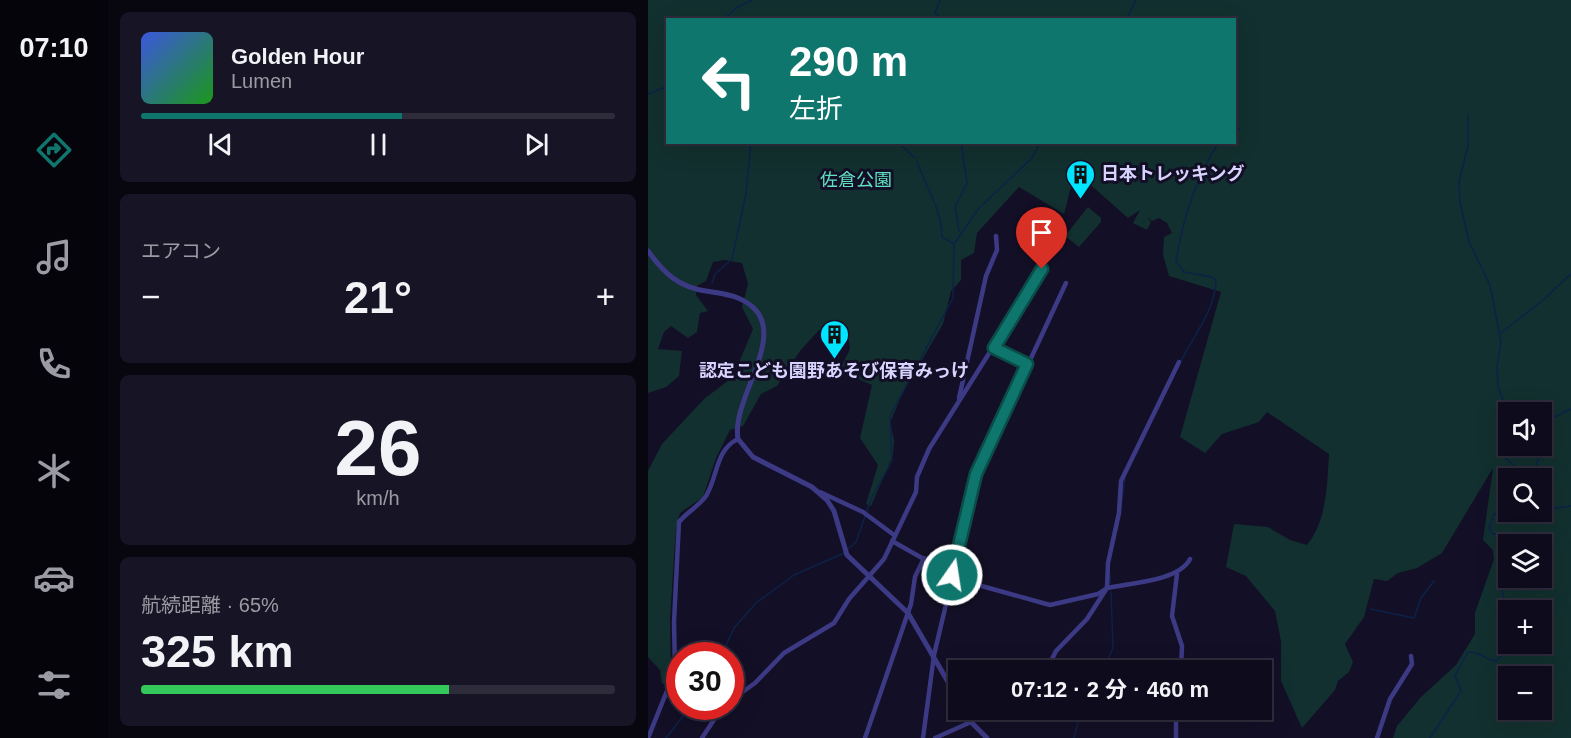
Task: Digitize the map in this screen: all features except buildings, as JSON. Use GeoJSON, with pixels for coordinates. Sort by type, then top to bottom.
{"type":"FeatureCollection","features":[{"type":"Feature","properties":{"kind":"street"},"geometry":{"type":"LineString","coordinates":[[958,401],[986,276],[997,250],[996,236]]}},
{"type":"Feature","properties":{"kind":"street"},"geometry":{"type":"LineString","coordinates":[[648,251],[669,277],[681,285],[739,298],[760,319],[765,337],[763,349],[740,406],[738,439],[753,457],[764,465],[867,515],[893,538],[952,576],[1050,604],[1098,594],[1107,588],[1177,574],[1186,567],[1190,559]]}},
{"type":"Feature","properties":{"kind":"street"},"geometry":{"type":"LineString","coordinates":[[744,691],[755,683],[784,653],[834,623],[849,599],[884,559],[916,492],[917,477],[929,449],[1042,269]]}},
{"type":"Feature","properties":{"kind":"street"},"geometry":{"type":"LineString","coordinates":[[923,738],[934,656],[976,474],[1066,283]]}},
{"type":"Feature","properties":{"kind":"street"},"geometry":{"type":"LineString","coordinates":[[994,348],[1027,364]]}},
{"type":"Feature","properties":{"kind":"street"},"geometry":{"type":"LineString","coordinates":[[1052,660],[1056,651],[1088,619],[1107,588],[1107,563],[1119,513],[1121,481],[1179,362]]}},
{"type":"Feature","properties":{"kind":"street"},"geometry":{"type":"LineString","coordinates":[[648,738],[675,671],[674,622],[679,522],[707,495],[718,461],[730,443],[738,439]]}},
{"type":"Feature","properties":{"kind":"street"},"geometry":{"type":"LineString","coordinates":[[820,492],[834,511],[847,555],[908,614],[948,681]]}},
{"type":"Feature","properties":{"kind":"street"},"geometry":{"type":"LineString","coordinates":[[865,738],[908,614],[915,577],[924,558]]}},
{"type":"Feature","properties":{"kind":"street"},"geometry":{"type":"LineString","coordinates":[[1177,574],[1172,616],[1182,646],[1181,660]]}},
{"type":"Feature","properties":{"kind":"street"},"geometry":{"type":"LineString","coordinates":[[1377,738],[1390,699],[1412,664],[1411,656]]}},
{"type":"Feature","properties":{"kind":"street"},"geometry":{"type":"LineString","coordinates":[[702,738],[714,720]]}},
{"type":"Feature","properties":{"kind":"street"},"geometry":{"type":"LineString","coordinates":[[935,738],[974,720]]}},
{"type":"Feature","properties":{"kind":"street"},"geometry":{"type":"LineString","coordinates":[[1176,720],[1176,738]]}},
{"type":"Feature","properties":{"kind":"street"},"geometry":{"type":"LineString","coordinates":[[971,722],[985,738]]}},
{"type":"Feature","properties":{"kind":"green space","name":"佐倉公園"},"geometry":{"type":"Polygon","coordinates":[[[648,0],[1571,0],[1571,738],[1393,738],[1397,726],[1421,697],[1456,665],[1475,634],[1475,613],[1494,559],[1493,550],[1483,540],[1493,468],[1442,553],[1417,568],[1398,573],[1387,581],[1374,579],[1364,617],[1345,644],[1353,662],[1349,672],[1338,681],[1335,690],[1302,728],[1281,681],[1281,641],[1275,611],[1246,576],[1226,567],[1234,524],[1268,527],[1290,540],[1307,545],[1319,525],[1322,514],[1329,454],[1267,412],[1259,422],[1222,434],[1205,453],[1180,437],[1221,292],[1169,276],[1163,255],[1164,237],[1172,233],[1167,223],[1159,218],[1152,221],[1147,217],[1151,222],[1147,230],[1133,223],[1140,210],[1128,218],[1075,171],[1064,214],[1019,187],[977,233],[974,253],[961,260],[961,280],[951,291],[943,324],[902,394],[890,423],[894,440],[893,455],[871,506],[866,504],[878,465],[860,438],[872,385],[839,371],[850,349],[849,340],[819,330],[800,351],[777,386],[761,394],[743,426],[730,430],[716,458],[703,497],[680,513],[676,528],[670,642],[666,642],[666,683],[662,684],[660,670],[648,657],[648,471],[662,444],[704,399],[733,377],[753,329],[742,307],[748,284],[742,263],[724,260],[713,262],[706,281],[697,286],[696,295],[708,311],[700,313],[697,332],[688,338],[671,326],[664,332],[658,349],[682,351],[679,376],[666,387],[648,393],[648,0]]]}},
{"type":"Feature","properties":{"kind":"green space"},"geometry":{"type":"Polygon","coordinates":[[[1088,207],[1101,218],[1101,222],[1079,247],[1065,236],[1088,207]]]}},
{"type":"Feature","properties":{"kind":"waterway"},"geometry":{"type":"LineString","coordinates":[[725,18],[736,8],[752,0]]}},
{"type":"Feature","properties":{"kind":"waterway"},"geometry":{"type":"LineString","coordinates":[[940,0],[935,13],[941,18]]}},
{"type":"Feature","properties":{"kind":"waterway"},"geometry":{"type":"LineString","coordinates":[[1127,18],[1136,0]]}},
{"type":"Feature","properties":{"kind":"waterway"},"geometry":{"type":"LineString","coordinates":[[648,94],[666,87]]}},
{"type":"Feature","properties":{"kind":"waterway"},"geometry":{"type":"LineString","coordinates":[[1468,114],[1468,146],[1459,181],[1460,202],[1469,242],[1490,285],[1501,342],[1497,367],[1498,387],[1505,405],[1509,437],[1504,457],[1517,468]]}},
{"type":"Feature","properties":{"kind":"waterway"},"geometry":{"type":"LineString","coordinates":[[1236,130],[1240,128]]}},
{"type":"Feature","properties":{"kind":"waterway"},"geometry":{"type":"LineString","coordinates":[[712,283],[715,274],[732,259],[746,194],[751,144]]}},
{"type":"Feature","properties":{"kind":"waterway"},"geometry":{"type":"LineString","coordinates":[[900,144],[915,158]]}},
{"type":"Feature","properties":{"kind":"waterway"},"geometry":{"type":"LineString","coordinates":[[959,231],[955,207],[967,183],[961,144]]}},
{"type":"Feature","properties":{"kind":"waterway"},"geometry":{"type":"LineString","coordinates":[[728,642],[734,628],[756,603],[794,575],[842,554],[856,542],[871,499],[892,461],[890,416],[953,298],[954,244],[979,208],[1032,158],[1039,144]]}},
{"type":"Feature","properties":{"kind":"waterway"},"geometry":{"type":"LineString","coordinates":[[1180,363],[1208,312],[1215,291],[1216,280],[1212,277],[1184,272],[1176,261],[1191,199],[1203,170],[1218,144]]}},
{"type":"Feature","properties":{"kind":"waterway"},"geometry":{"type":"LineString","coordinates":[[917,161],[939,216],[942,237],[954,244]]}},
{"type":"Feature","properties":{"kind":"waterway"},"geometry":{"type":"LineString","coordinates":[[1501,333],[1543,300],[1571,274]]}},
{"type":"Feature","properties":{"kind":"waterway"},"geometry":{"type":"LineString","coordinates":[[1535,468],[1548,430],[1548,420],[1571,409]]}},
{"type":"Feature","properties":{"kind":"waterway"},"geometry":{"type":"LineString","coordinates":[[1121,506],[1125,478]]}},
{"type":"Feature","properties":{"kind":"waterway"},"geometry":{"type":"LineString","coordinates":[[1552,509],[1571,506]]}},
{"type":"Feature","properties":{"kind":"waterway"},"geometry":{"type":"LineString","coordinates":[[1498,514],[1494,514],[1489,528],[1493,534],[1506,533],[1508,552],[1501,582],[1505,600]]}},
{"type":"Feature","properties":{"kind":"waterway"},"geometry":{"type":"LineString","coordinates":[[1110,575],[1110,583]]}},
{"type":"Feature","properties":{"kind":"waterway"},"geometry":{"type":"LineString","coordinates":[[1371,609],[1414,618],[1421,598],[1434,581]]}},
{"type":"Feature","properties":{"kind":"waterway"},"geometry":{"type":"LineString","coordinates":[[1108,660],[1113,648],[1111,592]]}},
{"type":"Feature","properties":{"kind":"waterway"},"geometry":{"type":"LineString","coordinates":[[1430,738],[1461,691],[1455,675],[1468,652],[1496,661],[1503,654]]}},
{"type":"Feature","properties":{"kind":"waterway"},"geometry":{"type":"LineString","coordinates":[[666,738],[680,720]]}},
{"type":"Feature","properties":{"kind":"waterway"},"geometry":{"type":"LineString","coordinates":[[1074,738],[1078,720]]}},
{"type":"Feature","properties":{"kind":"place","name":"日本トレッキング"},"geometry":{"type":"Point","coordinates":[1080,200]}},
{"type":"Feature","properties":{"kind":"place","name":"認定こども園野あそび保育みっけ"},"geometry":{"type":"Point","coordinates":[834,360]}},
{"type":"Feature","properties":{"kind":"route"},"geometry":{"type":"LineString","coordinates":[[952,575],[976,474],[1027,364],[994,348],[1042,269]]}}]}
